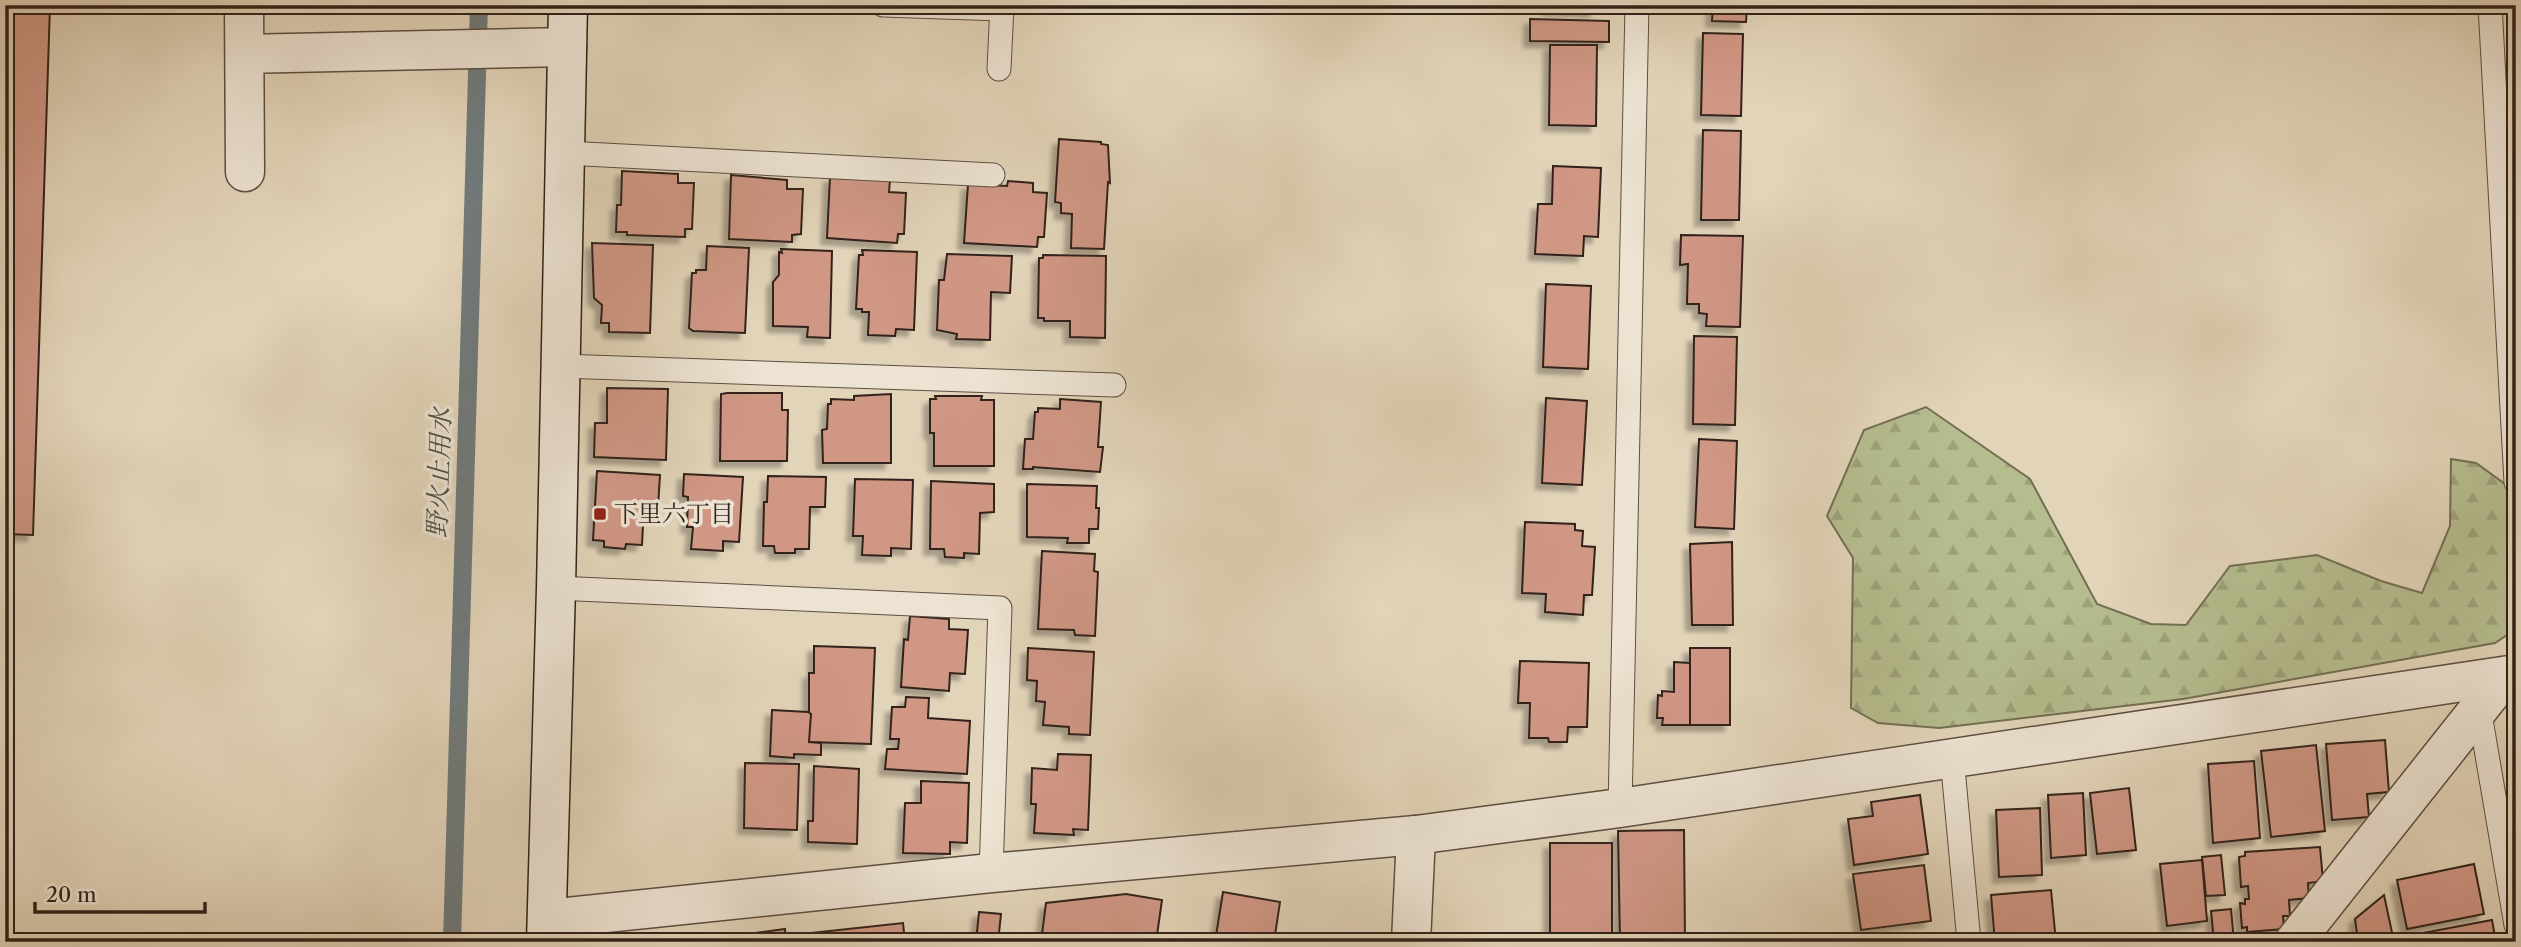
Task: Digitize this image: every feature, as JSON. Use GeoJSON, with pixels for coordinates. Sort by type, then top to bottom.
{"type":"FeatureCollection","features":[{"type":"Feature","properties":{"kind":"street"},"geometry":{"type":"LineString","coordinates":[[244,5],[245,172]]}},
{"type":"Feature","properties":{"kind":"street"},"geometry":{"type":"LineString","coordinates":[[568,5],[547,931],[991,873],[1416,835],[1620,808],[2510,675]]}},
{"type":"Feature","properties":{"kind":"street"},"geometry":{"type":"LineString","coordinates":[[245,54],[568,47]]}},
{"type":"Feature","properties":{"kind":"street"},"geometry":{"type":"LineString","coordinates":[[2294,942],[2479,708],[2510,675]]}},
{"type":"Feature","properties":{"kind":"street"},"geometry":{"type":"LineString","coordinates":[[1411,942],[1416,835]]}},
{"type":"Feature","properties":{"kind":"lane"},"geometry":{"type":"LineString","coordinates":[[883,5],[1002,7],[999,69]]}},
{"type":"Feature","properties":{"kind":"lane"},"geometry":{"type":"LineString","coordinates":[[1620,808],[1637,5]]}},
{"type":"Feature","properties":{"kind":"lane"},"geometry":{"type":"LineString","coordinates":[[2490,5],[2516,479]]}},
{"type":"Feature","properties":{"kind":"lane"},"geometry":{"type":"LineString","coordinates":[[565,153],[993,175]]}},
{"type":"Feature","properties":{"kind":"lane"},"geometry":{"type":"LineString","coordinates":[[561,366],[1114,384]]}},
{"type":"Feature","properties":{"kind":"lane"},"geometry":{"type":"LineString","coordinates":[[556,589],[1000,608],[991,873]]}},
{"type":"Feature","properties":{"kind":"lane"},"geometry":{"type":"LineString","coordinates":[[2479,708],[2516,925]]}},
{"type":"Feature","properties":{"kind":"lane"},"geometry":{"type":"LineString","coordinates":[[1951,757],[1969,942]]}},
{"type":"Feature","properties":{"kind":"green space"},"geometry":{"type":"Polygon","coordinates":[[[1926,407],[2030,479],[2097,604],[2151,624],[2186,625],[2230,566],[2317,555],[2381,581],[2422,593],[2450,526],[2451,459],[2476,463],[2516,492],[2516,629],[2495,643],[2183,699],[1939,728],[1878,723],[1851,708],[1853,558],[1827,516],[1864,430],[1926,407]]]}},
{"type":"Feature","properties":{"kind":"building"},"geometry":{"type":"Polygon","coordinates":[[[5,5],[50,5],[33,535],[5,534],[5,5]]]}},
{"type":"Feature","properties":{"kind":"building"},"geometry":{"type":"Polygon","coordinates":[[[1549,5],[1596,5],[1595,11],[1549,9],[1549,5]]]}},
{"type":"Feature","properties":{"kind":"building"},"geometry":{"type":"Polygon","coordinates":[[[1713,5],[1747,5],[1746,22],[1712,21],[1713,5]]]}},
{"type":"Feature","properties":{"kind":"building"},"geometry":{"type":"Polygon","coordinates":[[[1530,19],[1609,21],[1609,42],[1530,41],[1530,19]]]}},
{"type":"Feature","properties":{"kind":"building"},"geometry":{"type":"Polygon","coordinates":[[[1703,33],[1743,34],[1741,116],[1701,115],[1703,33]]]}},
{"type":"Feature","properties":{"kind":"building"},"geometry":{"type":"Polygon","coordinates":[[[1550,45],[1597,45],[1596,126],[1549,125],[1550,45]]]}},
{"type":"Feature","properties":{"kind":"building"},"geometry":{"type":"Polygon","coordinates":[[[1703,130],[1741,131],[1739,220],[1701,220],[1703,130]]]}},
{"type":"Feature","properties":{"kind":"building"},"geometry":{"type":"Polygon","coordinates":[[[1059,139],[1101,142],[1108,145],[1110,183],[1108,182],[1104,249],[1071,248],[1072,214],[1061,213],[1061,203],[1055,202],[1059,139]]]}},
{"type":"Feature","properties":{"kind":"building"},"geometry":{"type":"Polygon","coordinates":[[[1553,166],[1601,168],[1598,237],[1584,236],[1583,256],[1535,254],[1538,204],[1552,204],[1553,166]]]}},
{"type":"Feature","properties":{"kind":"building"},"geometry":{"type":"Polygon","coordinates":[[[622,171],[678,174],[678,183],[694,183],[692,229],[685,229],[685,237],[627,235],[627,232],[616,232],[617,205],[621,205],[622,171]]]}},
{"type":"Feature","properties":{"kind":"building"},"geometry":{"type":"Polygon","coordinates":[[[731,175],[787,180],[787,189],[803,189],[801,234],[792,235],[792,242],[729,239],[731,175]]]}},
{"type":"Feature","properties":{"kind":"building"},"geometry":{"type":"Polygon","coordinates":[[[830,177],[890,180],[889,192],[906,193],[904,234],[898,234],[897,243],[827,238],[830,177]]]}},
{"type":"Feature","properties":{"kind":"building"},"geometry":{"type":"Polygon","coordinates":[[[1008,181],[1033,183],[1033,192],[1047,193],[1044,237],[1038,237],[1037,247],[964,243],[968,184],[1007,186],[1008,181]]]}},
{"type":"Feature","properties":{"kind":"building"},"geometry":{"type":"Polygon","coordinates":[[[1681,235],[1743,236],[1740,327],[1706,326],[1707,314],[1699,313],[1699,304],[1687,304],[1688,264],[1680,265],[1681,235]]]}},
{"type":"Feature","properties":{"kind":"building"},"geometry":{"type":"Polygon","coordinates":[[[592,243],[653,245],[650,333],[609,332],[609,323],[601,323],[602,305],[594,298],[592,243]]]}},
{"type":"Feature","properties":{"kind":"building"},"geometry":{"type":"Polygon","coordinates":[[[707,246],[749,248],[745,333],[693,331],[689,328],[692,273],[706,270],[707,246]]]}},
{"type":"Feature","properties":{"kind":"building"},"geometry":{"type":"Polygon","coordinates":[[[781,249],[832,251],[830,338],[807,337],[808,327],[773,326],[773,282],[779,275],[781,249]]]}},
{"type":"Feature","properties":{"kind":"building"},"geometry":{"type":"Polygon","coordinates":[[[862,250],[917,252],[914,330],[896,329],[895,336],[868,335],[869,312],[856,309],[859,255],[863,255],[862,250]]]}},
{"type":"Feature","properties":{"kind":"building"},"geometry":{"type":"Polygon","coordinates":[[[947,254],[1012,256],[1010,293],[991,292],[990,340],[956,339],[957,334],[937,330],[939,280],[944,280],[947,254]]]}},
{"type":"Feature","properties":{"kind":"building"},"geometry":{"type":"Polygon","coordinates":[[[1043,255],[1106,256],[1105,338],[1070,337],[1070,321],[1044,321],[1044,318],[1038,318],[1039,258],[1043,258],[1043,255]]]}},
{"type":"Feature","properties":{"kind":"building"},"geometry":{"type":"Polygon","coordinates":[[[1546,284],[1591,286],[1588,369],[1543,367],[1546,284]]]}},
{"type":"Feature","properties":{"kind":"building"},"geometry":{"type":"Polygon","coordinates":[[[1694,336],[1737,337],[1735,425],[1693,424],[1694,336]]]}},
{"type":"Feature","properties":{"kind":"building"},"geometry":{"type":"Polygon","coordinates":[[[607,388],[668,389],[666,460],[594,457],[595,423],[607,423],[607,388]]]}},
{"type":"Feature","properties":{"kind":"building"},"geometry":{"type":"Polygon","coordinates":[[[782,393],[782,410],[788,410],[787,461],[720,461],[721,394],[782,393]]]}},
{"type":"Feature","properties":{"kind":"building"},"geometry":{"type":"Polygon","coordinates":[[[891,394],[891,463],[823,463],[822,430],[827,429],[828,404],[831,404],[831,399],[854,400],[854,396],[891,394]]]}},
{"type":"Feature","properties":{"kind":"building"},"geometry":{"type":"Polygon","coordinates":[[[935,396],[982,396],[981,400],[994,400],[994,466],[934,466],[930,399],[936,399],[935,396]]]}},
{"type":"Feature","properties":{"kind":"building"},"geometry":{"type":"Polygon","coordinates":[[[1546,398],[1587,401],[1582,485],[1542,483],[1546,398]]]}},
{"type":"Feature","properties":{"kind":"building"},"geometry":{"type":"Polygon","coordinates":[[[1060,399],[1101,402],[1098,447],[1103,447],[1100,472],[1033,467],[1023,469],[1025,439],[1033,439],[1035,412],[1038,412],[1038,408],[1060,409],[1060,399]]]}},
{"type":"Feature","properties":{"kind":"building"},"geometry":{"type":"Polygon","coordinates":[[[1699,439],[1737,441],[1734,529],[1695,527],[1699,439]]]}},
{"type":"Feature","properties":{"kind":"building"},"geometry":{"type":"Polygon","coordinates":[[[597,471],[660,475],[658,507],[644,506],[642,545],[626,544],[625,549],[604,547],[604,541],[593,540],[597,471]]]}},
{"type":"Feature","properties":{"kind":"building"},"geometry":{"type":"Polygon","coordinates":[[[684,474],[743,477],[739,542],[723,541],[723,551],[691,549],[693,527],[687,527],[688,497],[683,496],[684,474]]]}},
{"type":"Feature","properties":{"kind":"building"},"geometry":{"type":"Polygon","coordinates":[[[768,476],[826,477],[825,507],[810,507],[809,549],[795,549],[795,553],[775,553],[774,546],[763,546],[764,502],[767,502],[768,476]]]}},
{"type":"Feature","properties":{"kind":"building"},"geometry":{"type":"Polygon","coordinates":[[[855,479],[913,480],[911,549],[891,548],[891,556],[862,555],[863,536],[853,536],[855,479]]]}},
{"type":"Feature","properties":{"kind":"building"},"geometry":{"type":"Polygon","coordinates":[[[931,481],[994,484],[994,512],[980,513],[979,554],[964,553],[964,558],[945,557],[944,549],[930,549],[931,481]]]}},
{"type":"Feature","properties":{"kind":"building"},"geometry":{"type":"Polygon","coordinates":[[[1027,484],[1097,486],[1098,529],[1089,529],[1089,543],[1067,543],[1068,538],[1027,537],[1027,484]]]}},
{"type":"Feature","properties":{"kind":"building"},"geometry":{"type":"Polygon","coordinates":[[[1525,522],[1575,524],[1575,530],[1583,531],[1582,546],[1595,547],[1592,595],[1584,595],[1583,615],[1545,612],[1546,594],[1522,593],[1525,522]]]}},
{"type":"Feature","properties":{"kind":"building"},"geometry":{"type":"Polygon","coordinates":[[[1732,542],[1733,625],[1692,625],[1690,544],[1732,542]]]}},
{"type":"Feature","properties":{"kind":"building"},"geometry":{"type":"Polygon","coordinates":[[[1042,551],[1095,554],[1094,571],[1098,572],[1095,636],[1075,635],[1074,630],[1038,629],[1042,551]]]}},
{"type":"Feature","properties":{"kind":"building"},"geometry":{"type":"Polygon","coordinates":[[[910,616],[949,619],[949,629],[968,630],[965,674],[950,673],[949,691],[901,687],[904,639],[908,640],[910,616]]]}},
{"type":"Feature","properties":{"kind":"building"},"geometry":{"type":"Polygon","coordinates":[[[814,646],[875,648],[871,744],[809,742],[809,673],[814,673],[814,646]]]}},
{"type":"Feature","properties":{"kind":"building"},"geometry":{"type":"Polygon","coordinates":[[[1028,648],[1094,652],[1090,735],[1069,734],[1069,727],[1043,725],[1045,702],[1036,701],[1037,681],[1027,680],[1028,648]]]}},
{"type":"Feature","properties":{"kind":"building"},"geometry":{"type":"Polygon","coordinates":[[[1690,648],[1730,648],[1730,725],[1690,725],[1690,648]]]}},
{"type":"Feature","properties":{"kind":"building"},"geometry":{"type":"Polygon","coordinates":[[[1520,661],[1589,663],[1587,727],[1568,727],[1567,742],[1529,738],[1530,703],[1518,703],[1520,661]]]}},
{"type":"Feature","properties":{"kind":"building"},"geometry":{"type":"Polygon","coordinates":[[[1674,662],[1690,663],[1690,725],[1662,725],[1663,718],[1657,718],[1658,695],[1662,696],[1662,691],[1674,692],[1674,662]]]}},
{"type":"Feature","properties":{"kind":"building"},"geometry":{"type":"Polygon","coordinates":[[[906,697],[929,698],[928,718],[970,721],[967,774],[885,769],[887,749],[898,749],[899,739],[890,739],[892,707],[905,707],[906,697]]]}},
{"type":"Feature","properties":{"kind":"building"},"geometry":{"type":"Polygon","coordinates":[[[772,710],[811,714],[809,742],[821,743],[821,755],[794,754],[794,758],[770,756],[772,710]]]}},
{"type":"Feature","properties":{"kind":"building"},"geometry":{"type":"Polygon","coordinates":[[[2385,740],[2389,792],[2367,794],[2369,817],[2332,820],[2326,744],[2385,740]]]}},
{"type":"Feature","properties":{"kind":"building"},"geometry":{"type":"Polygon","coordinates":[[[2316,745],[2325,831],[2271,837],[2261,751],[2316,745]]]}},
{"type":"Feature","properties":{"kind":"building"},"geometry":{"type":"Polygon","coordinates":[[[1058,754],[1091,755],[1088,830],[1073,829],[1074,835],[1034,833],[1036,804],[1031,804],[1032,768],[1057,770],[1058,754]]]}},
{"type":"Feature","properties":{"kind":"building"},"geometry":{"type":"Polygon","coordinates":[[[2254,761],[2260,838],[2213,843],[2208,764],[2254,761]]]}},
{"type":"Feature","properties":{"kind":"building"},"geometry":{"type":"Polygon","coordinates":[[[745,763],[799,764],[797,830],[744,828],[745,763]]]}},
{"type":"Feature","properties":{"kind":"building"},"geometry":{"type":"Polygon","coordinates":[[[814,766],[859,769],[857,844],[808,842],[808,821],[813,821],[814,766]]]}},
{"type":"Feature","properties":{"kind":"building"},"geometry":{"type":"Polygon","coordinates":[[[921,781],[969,783],[967,843],[950,842],[950,854],[903,853],[905,803],[921,803],[921,781]]]}},
{"type":"Feature","properties":{"kind":"building"},"geometry":{"type":"Polygon","coordinates":[[[2129,788],[2136,850],[2097,854],[2090,793],[2129,788]]]}},
{"type":"Feature","properties":{"kind":"building"},"geometry":{"type":"Polygon","coordinates":[[[2083,793],[2086,855],[2051,858],[2048,795],[2083,793]]]}},
{"type":"Feature","properties":{"kind":"building"},"geometry":{"type":"Polygon","coordinates":[[[1920,795],[1928,854],[1854,865],[1848,819],[1873,816],[1871,802],[1920,795]]]}},
{"type":"Feature","properties":{"kind":"building"},"geometry":{"type":"Polygon","coordinates":[[[2040,808],[2042,875],[1999,877],[1996,810],[2040,808]]]}},
{"type":"Feature","properties":{"kind":"building"},"geometry":{"type":"Polygon","coordinates":[[[1684,830],[1685,942],[1620,942],[1618,831],[1684,830]]]}},
{"type":"Feature","properties":{"kind":"building"},"geometry":{"type":"Polygon","coordinates":[[[1550,843],[1612,843],[1612,942],[1550,942],[1550,843]]]}},
{"type":"Feature","properties":{"kind":"building"},"geometry":{"type":"Polygon","coordinates":[[[2320,847],[2323,881],[2308,883],[2309,898],[2289,900],[2290,916],[2283,916],[2284,929],[2247,932],[2247,927],[2242,928],[2240,903],[2245,904],[2245,899],[2249,899],[2248,886],[2241,887],[2239,857],[2245,856],[2245,852],[2320,847]]]}},
{"type":"Feature","properties":{"kind":"building"},"geometry":{"type":"Polygon","coordinates":[[[2221,855],[2225,895],[2206,896],[2202,857],[2221,855]]]}},
{"type":"Feature","properties":{"kind":"building"},"geometry":{"type":"Polygon","coordinates":[[[2202,860],[2207,921],[2167,926],[2160,864],[2202,860]]]}},
{"type":"Feature","properties":{"kind":"building"},"geometry":{"type":"Polygon","coordinates":[[[2474,864],[2484,914],[2407,929],[2397,880],[2474,864]]]}},
{"type":"Feature","properties":{"kind":"building"},"geometry":{"type":"Polygon","coordinates":[[[1924,865],[1931,921],[1861,930],[1853,874],[1924,865]]]}},
{"type":"Feature","properties":{"kind":"building"},"geometry":{"type":"Polygon","coordinates":[[[2051,890],[2056,942],[1995,942],[1991,895],[2051,890]]]}},
{"type":"Feature","properties":{"kind":"building"},"geometry":{"type":"Polygon","coordinates":[[[1223,892],[1280,902],[1274,942],[1215,942],[1223,892]]]}},
{"type":"Feature","properties":{"kind":"building"},"geometry":{"type":"Polygon","coordinates":[[[1126,894],[1162,900],[1156,942],[1041,942],[1046,903],[1126,894]]]}},
{"type":"Feature","properties":{"kind":"building"},"geometry":{"type":"Polygon","coordinates":[[[2384,895],[2394,942],[2353,942],[2358,941],[2355,919],[2384,895]]]}},
{"type":"Feature","properties":{"kind":"building"},"geometry":{"type":"Polygon","coordinates":[[[2231,909],[2234,942],[2214,942],[2211,911],[2231,909]]]}},
{"type":"Feature","properties":{"kind":"building"},"geometry":{"type":"Polygon","coordinates":[[[979,912],[1001,914],[998,942],[976,942],[979,912]]]}},
{"type":"Feature","properties":{"kind":"building"},"geometry":{"type":"Polygon","coordinates":[[[2492,920],[2496,942],[2408,942],[2407,936],[2492,920]]]}},
{"type":"Feature","properties":{"kind":"building"},"geometry":{"type":"Polygon","coordinates":[[[903,923],[905,942],[793,942],[793,935],[903,923]]]}},
{"type":"Feature","properties":{"kind":"building"},"geometry":{"type":"Polygon","coordinates":[[[785,929],[786,942],[688,942],[785,929]]]}},
{"type":"Feature","properties":{"kind":"waterway","name":"野火止用水"},"geometry":{"type":"LineString","coordinates":[[452,942],[479,5]]}},
{"type":"Feature","properties":{"kind":"place","name":"下里六丁目"},"geometry":{"type":"Point","coordinates":[600,514]}}]}
